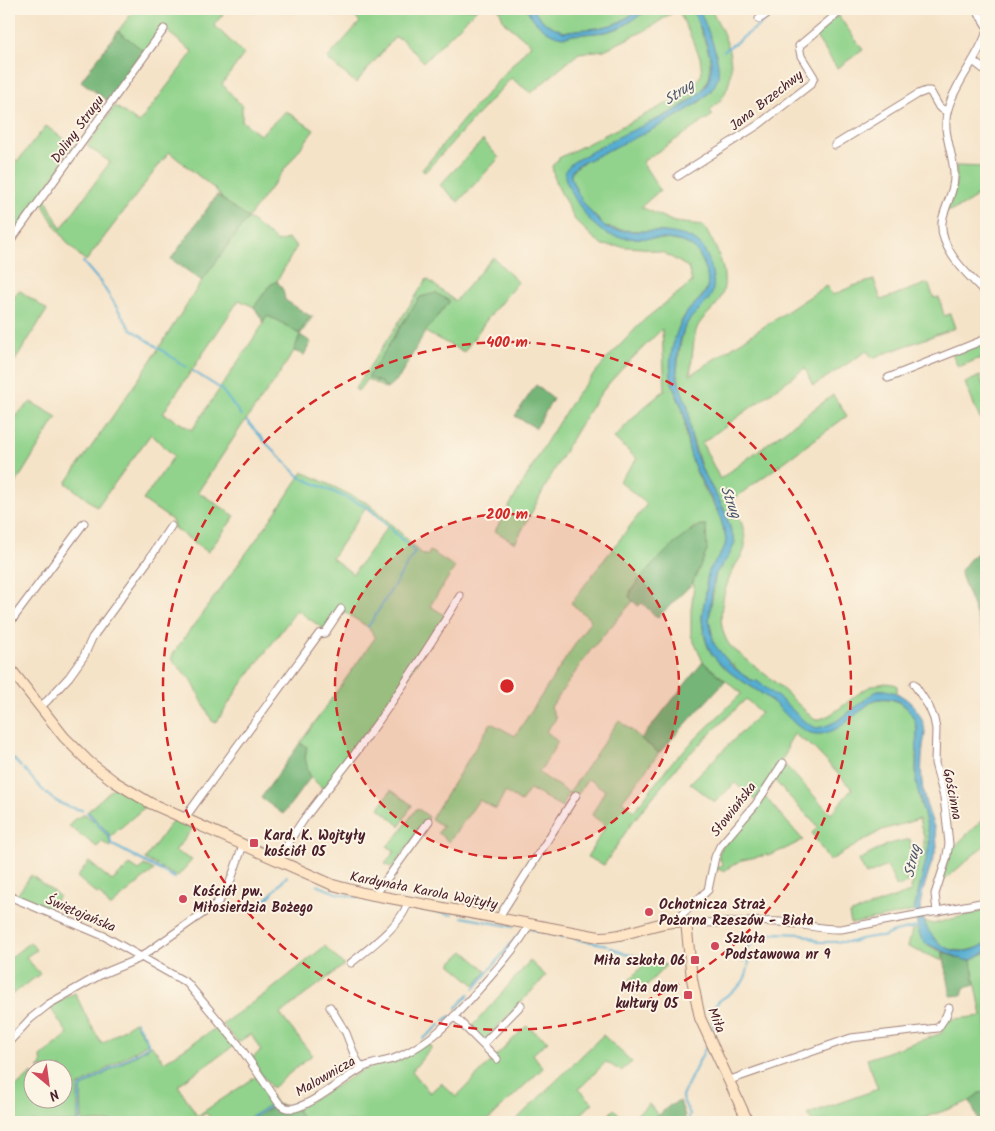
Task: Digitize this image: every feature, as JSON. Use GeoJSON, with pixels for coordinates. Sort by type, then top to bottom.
{"type":"FeatureCollection","features":[{"type":"Feature","properties":{"kind":"street"},"geometry":{"type":"LineString","coordinates":[[759,19],[774,9]]}},
{"type":"Feature","properties":{"kind":"street","name":"Jana Brzechwy"},"geometry":{"type":"LineString","coordinates":[[678,176],[758,125],[811,84],[814,77],[801,56],[799,46],[843,9]]}},
{"type":"Feature","properties":{"kind":"street"},"geometry":{"type":"LineString","coordinates":[[976,9],[986,26]]}},
{"type":"Feature","properties":{"kind":"street","name":"Doliny Strugu"},"geometry":{"type":"LineString","coordinates":[[9,243],[164,29]]}},
{"type":"Feature","properties":{"kind":"street"},"geometry":{"type":"LineString","coordinates":[[986,34],[947,112],[947,136],[954,167],[954,176],[953,186],[942,219],[942,236],[950,251],[986,294]]}},
{"type":"Feature","properties":{"kind":"street"},"geometry":{"type":"LineString","coordinates":[[973,61],[986,71]]}},
{"type":"Feature","properties":{"kind":"street"},"geometry":{"type":"LineString","coordinates":[[835,146],[926,91],[930,91],[939,107],[947,112]]}},
{"type":"Feature","properties":{"kind":"street"},"geometry":{"type":"LineString","coordinates":[[888,378],[986,339]]}},
{"type":"Feature","properties":{"kind":"street"},"geometry":{"type":"LineString","coordinates":[[9,624],[84,523]]}},
{"type":"Feature","properties":{"kind":"street"},"geometry":{"type":"LineString","coordinates":[[40,707],[69,677],[84,656],[92,638],[171,526]]}},
{"type":"Feature","properties":{"kind":"street"},"geometry":{"type":"LineString","coordinates":[[279,862],[286,847],[307,815],[392,703],[460,596]]}},
{"type":"Feature","properties":{"kind":"street"},"geometry":{"type":"LineString","coordinates":[[184,819],[319,634],[325,633],[341,609]]}},
{"type":"Feature","properties":{"kind":"street","name":"Kardynała Karola Wojtyły"},"geometry":{"type":"LineString","coordinates":[[9,666],[64,737],[98,768],[138,796],[184,819],[333,886],[606,937],[621,936],[656,925],[682,921],[704,923],[780,922],[835,930],[855,928],[934,912]]}},
{"type":"Feature","properties":{"kind":"street","name":"Gościnna"},"geometry":{"type":"LineString","coordinates":[[914,684],[929,707],[934,719],[936,729],[935,763],[944,797],[948,834],[949,851],[935,894],[934,912]]}},
{"type":"Feature","properties":{"kind":"street","name":"Słowiańska"},"geometry":{"type":"LineString","coordinates":[[682,921],[679,917],[682,913],[699,900],[708,890],[715,856],[720,846],[756,804],[783,763]]}},
{"type":"Feature","properties":{"kind":"street"},"geometry":{"type":"LineString","coordinates":[[500,918],[576,795]]}},
{"type":"Feature","properties":{"kind":"street"},"geometry":{"type":"LineString","coordinates":[[375,895],[429,821]]}},
{"type":"Feature","properties":{"kind":"street"},"geometry":{"type":"LineString","coordinates":[[9,1042],[30,1018],[49,1004],[102,974],[142,956],[194,921],[224,896],[229,887],[243,845]]}},
{"type":"Feature","properties":{"kind":"street","name":"Świętojańska"},"geometry":{"type":"LineString","coordinates":[[9,896],[104,936],[142,956]]}},
{"type":"Feature","properties":{"kind":"street"},"geometry":{"type":"LineString","coordinates":[[351,964],[397,922],[406,910],[408,901]]}},
{"type":"Feature","properties":{"kind":"street"},"geometry":{"type":"LineString","coordinates":[[934,912],[986,902]]}},
{"type":"Feature","properties":{"kind":"street","name":"Miła"},"geometry":{"type":"LineString","coordinates":[[682,921],[692,984],[700,1018],[748,1122]]}},
{"type":"Feature","properties":{"kind":"street","name":"Malownicza"},"geometry":{"type":"LineString","coordinates":[[142,956],[191,986],[238,1044],[274,1098],[284,1108],[292,1108],[302,1105],[362,1068],[394,1058],[416,1047],[433,1035],[454,1016],[526,932],[529,924]]}},
{"type":"Feature","properties":{"kind":"street"},"geometry":{"type":"LineString","coordinates":[[483,1044],[521,1005]]}},
{"type":"Feature","properties":{"kind":"street"},"geometry":{"type":"LineString","coordinates":[[330,1007],[346,1033],[356,1059],[362,1068]]}},
{"type":"Feature","properties":{"kind":"street"},"geometry":{"type":"LineString","coordinates":[[730,1080],[850,1038],[938,1028],[949,1008]]}},
{"type":"Feature","properties":{"kind":"street"},"geometry":{"type":"LineString","coordinates":[[454,1016],[497,1059]]}},
{"type":"Feature","properties":{"kind":"green space"},"geometry":{"type":"Polygon","coordinates":[[[135,9],[227,9],[214,25],[244,54],[222,84],[242,106],[242,121],[260,135],[286,111],[314,130],[248,218],[278,242],[288,239],[297,246],[277,281],[270,285],[254,307],[239,300],[163,413],[192,430],[267,316],[299,334],[310,316],[313,316],[300,335],[294,351],[276,379],[243,424],[198,492],[235,516],[208,552],[174,528],[172,520],[143,500],[174,456],[151,434],[97,507],[66,483],[142,374],[202,281],[247,218],[223,200],[216,190],[169,152],[86,261],[61,234],[42,203],[45,198],[61,229],[110,162],[87,146],[115,106],[139,123],[193,52],[169,33],[165,26],[144,51],[118,31],[135,9]]]}},
{"type":"Feature","properties":{"kind":"green space"},"geometry":{"type":"Polygon","coordinates":[[[347,9],[477,9],[424,62],[401,39],[395,37],[356,83],[327,59],[360,22],[347,9]]]}},
{"type":"Feature","properties":{"kind":"green space"},"geometry":{"type":"Polygon","coordinates":[[[499,9],[527,9],[546,30],[552,34],[565,36],[606,32],[622,27],[649,9],[678,9],[646,30],[604,50],[579,53],[531,93],[511,78],[425,172],[422,170],[464,119],[531,44],[504,22],[499,9]]]}},
{"type":"Feature","properties":{"kind":"green space"},"geometry":{"type":"Polygon","coordinates":[[[532,9],[639,9],[611,25],[564,32],[545,23],[532,9]]]}},
{"type":"Feature","properties":{"kind":"green space"},"geometry":{"type":"Polygon","coordinates":[[[678,9],[693,9],[710,56],[710,77],[700,93],[676,110],[575,161],[566,169],[566,181],[587,216],[604,232],[629,238],[672,240],[684,243],[695,248],[702,258],[707,271],[708,281],[706,289],[703,295],[685,314],[680,324],[674,343],[671,368],[674,389],[683,411],[686,437],[692,461],[725,531],[726,543],[724,549],[717,559],[706,583],[702,616],[706,640],[711,653],[724,668],[773,702],[804,730],[840,726],[874,700],[890,699],[898,702],[909,711],[916,725],[917,782],[929,838],[926,861],[914,911],[851,924],[849,914],[910,892],[919,859],[924,853],[924,837],[919,819],[882,830],[829,861],[812,833],[818,827],[775,781],[785,765],[831,814],[852,789],[814,748],[794,734],[788,744],[786,753],[756,801],[735,783],[715,802],[690,783],[761,713],[746,699],[680,763],[631,824],[604,865],[587,857],[606,826],[592,815],[605,790],[588,779],[576,797],[569,793],[562,807],[530,789],[521,802],[505,792],[496,809],[479,800],[449,842],[438,833],[443,826],[431,819],[491,723],[515,736],[591,620],[571,603],[647,504],[619,481],[637,459],[614,438],[642,409],[665,390],[662,329],[623,368],[589,410],[515,543],[495,531],[576,395],[644,320],[692,282],[688,267],[664,253],[642,248],[601,245],[575,220],[555,181],[552,166],[559,158],[688,91],[702,74],[700,57],[678,9]],[[701,525],[693,528],[638,581],[631,590],[629,597],[633,601],[590,651],[551,707],[556,719],[546,731],[558,742],[539,773],[569,793],[619,720],[659,753],[622,801],[634,811],[673,761],[741,694],[703,662],[691,635],[694,585],[692,584],[707,551],[701,525]]]}},
{"type":"Feature","properties":{"kind":"green space"},"geometry":{"type":"Polygon","coordinates":[[[699,9],[710,9],[721,28],[731,61],[729,83],[724,96],[710,111],[713,115],[642,162],[660,190],[641,207],[674,222],[703,225],[713,242],[724,272],[723,292],[719,301],[697,328],[690,375],[826,286],[833,295],[853,286],[874,280],[881,300],[928,283],[934,298],[939,297],[944,316],[950,314],[955,328],[872,358],[867,351],[813,386],[805,368],[702,443],[720,479],[833,395],[847,416],[732,500],[743,527],[745,548],[727,585],[722,607],[722,628],[731,647],[776,683],[815,720],[826,717],[874,685],[885,683],[897,685],[897,694],[878,690],[837,721],[829,726],[816,729],[757,681],[743,675],[719,652],[714,644],[709,619],[716,573],[735,542],[724,509],[702,470],[690,431],[688,407],[681,392],[677,371],[684,328],[709,299],[713,282],[704,251],[696,241],[678,235],[665,232],[620,230],[606,227],[583,204],[571,178],[575,168],[581,164],[609,148],[659,125],[701,101],[711,91],[718,78],[708,34],[699,9]]]}},
{"type":"Feature","properties":{"kind":"green space"},"geometry":{"type":"Polygon","coordinates":[[[838,15],[863,50],[837,68],[814,34],[838,15]]]}},
{"type":"Feature","properties":{"kind":"green space"},"geometry":{"type":"Polygon","coordinates":[[[118,31],[144,51],[109,102],[81,81],[118,31]]]}},
{"type":"Feature","properties":{"kind":"green space"},"geometry":{"type":"Polygon","coordinates":[[[46,126],[76,148],[72,151],[66,148],[62,152],[67,158],[13,235],[9,232],[9,151],[17,162],[46,126]]]}},
{"type":"Feature","properties":{"kind":"green space"},"geometry":{"type":"Polygon","coordinates":[[[483,140],[499,158],[458,202],[440,185],[483,140]]]}},
{"type":"Feature","properties":{"kind":"green space"},"geometry":{"type":"Polygon","coordinates":[[[956,166],[986,167],[985,177],[980,192],[976,197],[947,212],[954,190],[956,166]]]}},
{"type":"Feature","properties":{"kind":"green space"},"geometry":{"type":"Polygon","coordinates":[[[217,195],[248,218],[202,281],[171,259],[217,195]]]}},
{"type":"Feature","properties":{"kind":"green space"},"geometry":{"type":"Polygon","coordinates":[[[493,257],[518,282],[488,318],[464,352],[425,332],[449,301],[436,294],[420,297],[395,334],[380,361],[376,381],[382,383],[387,389],[367,379],[358,391],[355,389],[427,279],[455,301],[493,257]]]}},
{"type":"Feature","properties":{"kind":"green space"},"geometry":{"type":"Polygon","coordinates":[[[277,281],[283,290],[285,300],[310,316],[299,334],[267,316],[263,321],[254,307],[270,285],[277,281]]]}},
{"type":"Feature","properties":{"kind":"green space"},"geometry":{"type":"Polygon","coordinates":[[[19,290],[47,310],[9,370],[9,304],[19,290]]]}},
{"type":"Feature","properties":{"kind":"green space"},"geometry":{"type":"Polygon","coordinates":[[[436,293],[450,301],[425,332],[399,378],[387,389],[382,383],[368,377],[420,297],[436,293]]]}},
{"type":"Feature","properties":{"kind":"green space"},"geometry":{"type":"Polygon","coordinates":[[[300,335],[311,342],[304,355],[294,351],[300,335]]]}},
{"type":"Feature","properties":{"kind":"green space"},"geometry":{"type":"Polygon","coordinates":[[[986,340],[986,356],[958,367],[952,353],[986,340]]]}},
{"type":"Feature","properties":{"kind":"green space"},"geometry":{"type":"Polygon","coordinates":[[[980,376],[986,393],[986,417],[980,419],[965,383],[980,376]]]}},
{"type":"Feature","properties":{"kind":"green space"},"geometry":{"type":"Polygon","coordinates":[[[536,385],[553,399],[536,428],[515,416],[536,385]]]}},
{"type":"Feature","properties":{"kind":"green space"},"geometry":{"type":"Polygon","coordinates":[[[31,402],[57,417],[9,494],[9,414],[14,417],[31,402]]]}},
{"type":"Feature","properties":{"kind":"green space"},"geometry":{"type":"Polygon","coordinates":[[[303,472],[369,504],[420,553],[427,556],[430,551],[455,567],[430,606],[446,616],[405,681],[325,790],[308,772],[305,761],[307,747],[300,743],[375,638],[368,627],[340,609],[325,630],[297,610],[238,689],[216,723],[212,721],[192,681],[171,659],[174,652],[264,529],[303,472]],[[366,507],[332,558],[353,574],[388,526],[366,507]]]}},
{"type":"Feature","properties":{"kind":"green space"},"geometry":{"type":"Polygon","coordinates":[[[706,525],[707,551],[692,584],[657,618],[642,603],[638,606],[629,597],[633,589],[660,557],[693,529],[706,525]]]}},
{"type":"Feature","properties":{"kind":"green space"},"geometry":{"type":"Polygon","coordinates":[[[986,546],[986,641],[960,572],[969,560],[986,546]]]}},
{"type":"Feature","properties":{"kind":"green space"},"geometry":{"type":"Polygon","coordinates":[[[703,662],[725,681],[659,753],[641,739],[703,662]]]}},
{"type":"Feature","properties":{"kind":"green space"},"geometry":{"type":"Polygon","coordinates":[[[300,743],[307,747],[305,757],[310,778],[283,814],[261,798],[300,743]]]}},
{"type":"Feature","properties":{"kind":"green space"},"geometry":{"type":"Polygon","coordinates":[[[114,787],[146,806],[111,836],[88,811],[114,787]]]}},
{"type":"Feature","properties":{"kind":"green space"},"geometry":{"type":"Polygon","coordinates":[[[391,790],[412,805],[400,826],[379,808],[391,790]]]}},
{"type":"Feature","properties":{"kind":"green space"},"geometry":{"type":"Polygon","coordinates":[[[765,797],[803,840],[772,854],[742,860],[723,871],[715,868],[723,865],[718,856],[722,847],[765,797]]]}},
{"type":"Feature","properties":{"kind":"green space"},"geometry":{"type":"Polygon","coordinates":[[[417,808],[429,817],[392,868],[385,864],[395,851],[387,846],[398,835],[417,808]]]}},
{"type":"Feature","properties":{"kind":"green space"},"geometry":{"type":"Polygon","coordinates":[[[85,814],[109,838],[111,847],[102,842],[97,847],[69,826],[73,820],[85,814]]]}},
{"type":"Feature","properties":{"kind":"green space"},"geometry":{"type":"Polygon","coordinates":[[[986,816],[986,844],[940,884],[952,849],[986,816]]]}},
{"type":"Feature","properties":{"kind":"green space"},"geometry":{"type":"Polygon","coordinates":[[[173,820],[193,828],[175,851],[192,860],[177,877],[145,859],[173,820]]]}},
{"type":"Feature","properties":{"kind":"green space"},"geometry":{"type":"Polygon","coordinates":[[[910,839],[912,853],[907,871],[907,883],[897,887],[887,866],[866,875],[859,860],[889,844],[910,839]]]}},
{"type":"Feature","properties":{"kind":"green space"},"geometry":{"type":"Polygon","coordinates":[[[89,862],[112,881],[130,865],[139,871],[144,865],[154,870],[110,907],[99,893],[97,894],[77,877],[89,862]]]}},
{"type":"Feature","properties":{"kind":"green space"},"geometry":{"type":"Polygon","coordinates":[[[31,875],[59,896],[50,908],[47,909],[16,897],[31,875]]]}},
{"type":"Feature","properties":{"kind":"green space"},"geometry":{"type":"Polygon","coordinates":[[[986,910],[986,943],[978,948],[968,950],[958,951],[940,945],[927,931],[924,921],[933,924],[986,910]]]}},
{"type":"Feature","properties":{"kind":"green space"},"geometry":{"type":"Polygon","coordinates":[[[918,929],[924,941],[943,952],[943,961],[908,947],[912,930],[918,929]]]}},
{"type":"Feature","properties":{"kind":"green space"},"geometry":{"type":"Polygon","coordinates":[[[30,942],[36,950],[26,957],[40,974],[13,994],[9,989],[9,959],[30,942]]]}},
{"type":"Feature","properties":{"kind":"green space"},"geometry":{"type":"Polygon","coordinates":[[[325,946],[344,965],[280,1014],[312,1055],[272,1088],[250,1059],[261,1051],[251,1034],[238,1042],[222,1024],[272,989],[325,946]]]}},
{"type":"Feature","properties":{"kind":"green space"},"geometry":{"type":"Polygon","coordinates":[[[464,951],[487,971],[475,985],[450,964],[464,951]]]}},
{"type":"Feature","properties":{"kind":"green space"},"geometry":{"type":"Polygon","coordinates":[[[943,952],[961,959],[971,960],[975,985],[964,988],[962,995],[951,996],[943,952]]]}},
{"type":"Feature","properties":{"kind":"green space"},"geometry":{"type":"Polygon","coordinates":[[[986,952],[986,1092],[979,1093],[970,1101],[914,1122],[812,1122],[808,1114],[878,1089],[867,1059],[942,1033],[945,1020],[982,1016],[971,960],[986,952]]]}},
{"type":"Feature","properties":{"kind":"green space"},"geometry":{"type":"Polygon","coordinates":[[[530,961],[546,976],[483,1042],[470,1029],[530,961]]]}},
{"type":"Feature","properties":{"kind":"green space"},"geometry":{"type":"Polygon","coordinates":[[[646,962],[666,965],[641,992],[628,982],[646,962]]]}},
{"type":"Feature","properties":{"kind":"green space"},"geometry":{"type":"Polygon","coordinates":[[[75,993],[102,1044],[134,1022],[148,1043],[78,1087],[78,1122],[9,1122],[9,1093],[22,1082],[22,1108],[72,1108],[72,1058],[41,1058],[68,1034],[49,1006],[75,993]]]}},
{"type":"Feature","properties":{"kind":"green space"},"geometry":{"type":"Polygon","coordinates":[[[219,1026],[235,1045],[178,1085],[197,1116],[257,1076],[275,1102],[242,1122],[214,1122],[206,1113],[192,1122],[82,1122],[81,1088],[151,1044],[164,1062],[219,1026]]]}},
{"type":"Feature","properties":{"kind":"green space"},"geometry":{"type":"Polygon","coordinates":[[[526,1026],[548,1041],[533,1054],[543,1068],[486,1122],[304,1122],[297,1109],[361,1071],[427,1042],[432,1047],[412,1071],[430,1093],[441,1083],[456,1097],[526,1026]]]}},
{"type":"Feature","properties":{"kind":"green space"},"geometry":{"type":"Polygon","coordinates":[[[603,1035],[632,1062],[621,1071],[606,1062],[579,1089],[593,1103],[573,1122],[554,1122],[550,1118],[545,1122],[514,1122],[603,1035]]]}},
{"type":"Feature","properties":{"kind":"green space"},"geometry":{"type":"Polygon","coordinates":[[[986,1092],[986,1122],[979,1122],[970,1101],[979,1093],[986,1092]]]}},
{"type":"Feature","properties":{"kind":"green space"},"geometry":{"type":"Polygon","coordinates":[[[680,1101],[685,1116],[684,1122],[651,1122],[669,1106],[680,1101]]]}},
{"type":"Feature","properties":{"kind":"green space"},"geometry":{"type":"Polygon","coordinates":[[[277,1104],[297,1109],[304,1122],[246,1122],[277,1104]]]}},
{"type":"Feature","properties":{"kind":"green space"},"geometry":{"type":"Polygon","coordinates":[[[649,1104],[658,1115],[651,1122],[628,1122],[649,1104]]]}},
{"type":"Feature","properties":{"kind":"green space"},"geometry":{"type":"Polygon","coordinates":[[[614,1109],[627,1122],[601,1122],[614,1109]]]}},
{"type":"Feature","properties":{"kind":"water"},"geometry":{"type":"Polygon","coordinates":[[[527,9],[532,9],[545,23],[564,32],[608,26],[622,21],[637,11],[649,9],[622,27],[605,32],[566,37],[552,34],[546,30],[534,20],[527,9]]]}},
{"type":"Feature","properties":{"kind":"water"},"geometry":{"type":"Polygon","coordinates":[[[693,9],[699,9],[715,52],[718,76],[713,88],[701,100],[665,123],[577,166],[572,171],[572,179],[587,207],[608,228],[613,230],[681,235],[691,238],[705,251],[711,268],[712,294],[685,327],[679,347],[677,373],[688,408],[691,435],[697,455],[704,475],[724,510],[735,542],[729,556],[716,573],[713,585],[709,619],[714,644],[731,665],[743,675],[757,681],[783,701],[804,721],[816,728],[833,723],[878,690],[887,690],[903,697],[916,709],[924,724],[925,733],[922,786],[937,839],[937,847],[927,877],[920,910],[927,928],[933,937],[940,944],[948,948],[966,951],[976,949],[986,943],[986,952],[971,960],[964,960],[927,944],[922,940],[919,933],[914,911],[930,843],[916,783],[917,728],[907,708],[896,700],[874,700],[847,722],[832,731],[824,734],[810,733],[793,722],[766,697],[725,669],[712,654],[706,641],[702,612],[708,574],[721,554],[726,540],[718,512],[693,464],[683,410],[673,384],[670,367],[674,341],[680,324],[689,310],[705,294],[708,279],[705,267],[695,249],[685,243],[672,240],[616,237],[605,233],[591,222],[583,212],[566,179],[566,170],[575,161],[619,137],[680,108],[702,91],[708,81],[711,61],[693,9]]]}},
{"type":"Feature","properties":{"kind":"waterway"},"geometry":{"type":"LineString","coordinates":[[724,51],[782,9]]}},
{"type":"Feature","properties":{"kind":"waterway"},"geometry":{"type":"LineString","coordinates":[[83,262],[101,283],[130,328],[186,367]]}},
{"type":"Feature","properties":{"kind":"waterway"},"geometry":{"type":"LineString","coordinates":[[193,371],[221,389],[241,415]]}},
{"type":"Feature","properties":{"kind":"waterway"},"geometry":{"type":"LineString","coordinates":[[247,421],[300,477],[369,508],[415,552],[368,627]]}},
{"type":"Feature","properties":{"kind":"waterway"},"geometry":{"type":"LineString","coordinates":[[9,754],[21,767]]}},
{"type":"Feature","properties":{"kind":"waterway"},"geometry":{"type":"LineString","coordinates":[[24,769],[55,801],[82,810]]}},
{"type":"Feature","properties":{"kind":"waterway"},"geometry":{"type":"LineString","coordinates":[[87,812],[110,837],[111,844],[175,878]]}},
{"type":"Feature","properties":{"kind":"waterway"},"geometry":{"type":"LineString","coordinates":[[259,908],[287,876]]}},
{"type":"Feature","properties":{"kind":"waterway"},"geometry":{"type":"LineString","coordinates":[[317,885],[336,893],[358,898]]}},
{"type":"Feature","properties":{"kind":"waterway"},"geometry":{"type":"LineString","coordinates":[[365,899],[391,904]]}},
{"type":"Feature","properties":{"kind":"waterway"},"geometry":{"type":"LineString","coordinates":[[397,905],[404,906]]}},
{"type":"Feature","properties":{"kind":"waterway"},"geometry":{"type":"LineString","coordinates":[[411,907],[452,915]]}},
{"type":"Feature","properties":{"kind":"waterway"},"geometry":{"type":"LineString","coordinates":[[462,917],[514,927]]}},
{"type":"Feature","properties":{"kind":"waterway"},"geometry":{"type":"LineString","coordinates":[[711,1033],[713,1026],[711,1009],[743,982],[750,959],[746,953],[747,948],[761,936],[777,933],[803,934],[819,942],[852,942],[878,936],[883,937],[891,933],[920,926]]}},
{"type":"Feature","properties":{"kind":"waterway"},"geometry":{"type":"LineString","coordinates":[[531,929],[544,932]]}},
{"type":"Feature","properties":{"kind":"waterway"},"geometry":{"type":"LineString","coordinates":[[474,989],[520,933]]}},
{"type":"Feature","properties":{"kind":"waterway"},"geometry":{"type":"LineString","coordinates":[[549,933],[564,937]]}},
{"type":"Feature","properties":{"kind":"waterway"},"geometry":{"type":"LineString","coordinates":[[575,939],[607,945]]}},
{"type":"Feature","properties":{"kind":"waterway"},"geometry":{"type":"LineString","coordinates":[[610,947],[625,954],[648,958]]}},
{"type":"Feature","properties":{"kind":"waterway"},"geometry":{"type":"LineString","coordinates":[[742,961],[750,959]]}},
{"type":"Feature","properties":{"kind":"waterway"},"geometry":{"type":"LineString","coordinates":[[456,1008],[469,994]]}},
{"type":"Feature","properties":{"kind":"waterway"},"geometry":{"type":"LineString","coordinates":[[444,1021],[450,1016]]}},
{"type":"Feature","properties":{"kind":"waterway"},"geometry":{"type":"LineString","coordinates":[[79,1122],[81,1087],[148,1046],[148,1042],[136,1022]]}},
{"type":"Feature","properties":{"kind":"waterway"},"geometry":{"type":"LineString","coordinates":[[423,1039],[440,1025]]}},
{"type":"Feature","properties":{"kind":"waterway"},"geometry":{"type":"LineString","coordinates":[[688,1122],[690,1115],[682,1096],[707,1045]]}},
{"type":"Feature","properties":{"kind":"waterway"},"geometry":{"type":"LineString","coordinates":[[707,1047],[742,1122]]}},
{"type":"Feature","properties":{"kind":"waterway"},"geometry":{"type":"LineString","coordinates":[[364,1063],[373,1060]]}},
{"type":"Feature","properties":{"kind":"waterway"},"geometry":{"type":"LineString","coordinates":[[330,1084],[357,1067]]}},
{"type":"Feature","properties":{"kind":"waterway"},"geometry":{"type":"LineString","coordinates":[[288,1105],[302,1102],[324,1088]]}},
{"type":"Feature","properties":{"kind":"waterway"},"geometry":{"type":"LineString","coordinates":[[244,1122],[275,1103]]}},
{"type":"Feature","properties":{"kind":"place","name":"Kard. K. Wojtyły kościół 05"},"geometry":{"type":"Point","coordinates":[254,843]}},
{"type":"Feature","properties":{"kind":"place","name":"Kościół pw. Miłosierdzia Bożego"},"geometry":{"type":"Point","coordinates":[183,899]}},
{"type":"Feature","properties":{"kind":"place","name":"Ochotnicza Straż Pożarna Rzeszów - Biała"},"geometry":{"type":"Point","coordinates":[649,912]}},
{"type":"Feature","properties":{"kind":"place","name":"Szkoła Podstawowa nr 9"},"geometry":{"type":"Point","coordinates":[715,946]}},
{"type":"Feature","properties":{"kind":"place","name":"Miła szkoła 06"},"geometry":{"type":"Point","coordinates":[695,960]}},
{"type":"Feature","properties":{"kind":"place","name":"Miła dom kultury 05"},"geometry":{"type":"Point","coordinates":[688,995]}},
{"type":"Feature","properties":{"kind":"water label","name":"Strug"},"geometry":{"type":"Point","coordinates":[679,92]}},
{"type":"Feature","properties":{"kind":"water label","name":"Strug"},"geometry":{"type":"Point","coordinates":[731,502]}},
{"type":"Feature","properties":{"kind":"water label","name":"Strug"},"geometry":{"type":"Point","coordinates":[912,861]}}]}
